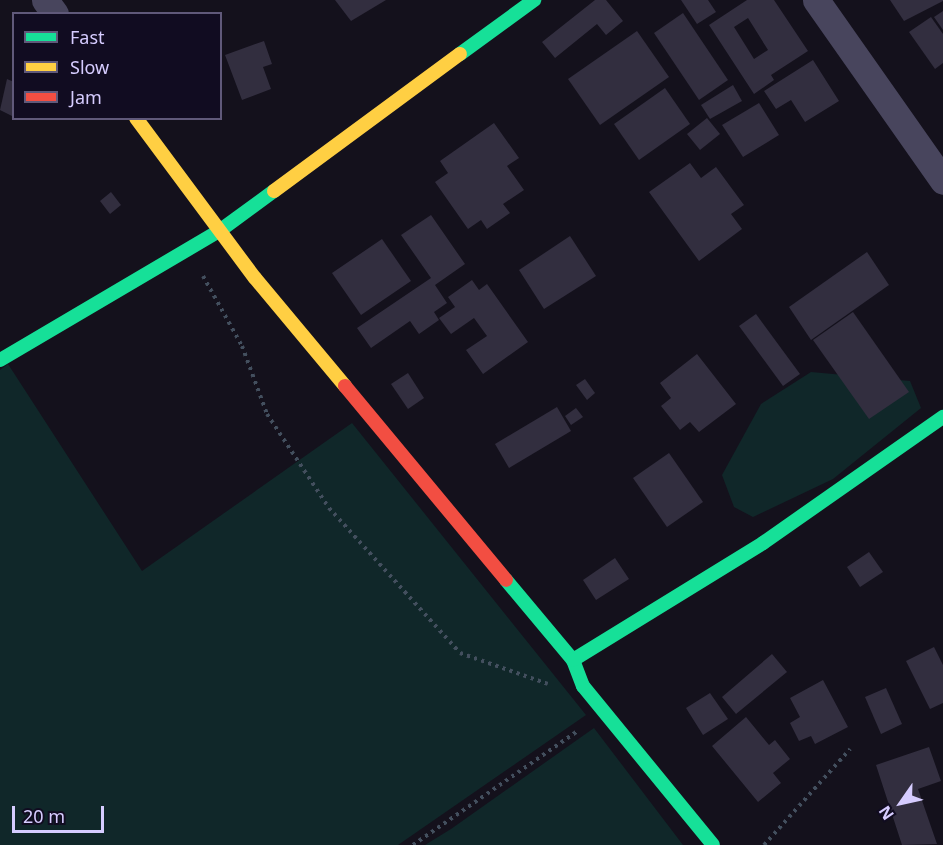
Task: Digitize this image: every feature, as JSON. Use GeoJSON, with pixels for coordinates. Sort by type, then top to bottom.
{"type":"FeatureCollection","features":[{"type":"Feature","properties":{"kind":"street"},"geometry":{"type":"LineString","coordinates":[[0,360],[222,229],[534,0]]}},
{"type":"Feature","properties":{"kind":"street"},"geometry":{"type":"LineString","coordinates":[[816,0],[943,181]]}},
{"type":"Feature","properties":{"kind":"street"},"geometry":{"type":"LineString","coordinates":[[138,120],[222,229],[255,278],[573,660],[583,686],[713,845]]}},
{"type":"Feature","properties":{"kind":"street"},"geometry":{"type":"LineString","coordinates":[[573,660],[763,543],[943,417]]}},
{"type":"Feature","properties":{"kind":"path"},"geometry":{"type":"LineString","coordinates":[[188,249],[242,346],[267,414],[345,525],[460,653],[555,687],[583,686]]}},
{"type":"Feature","properties":{"kind":"path"},"geometry":{"type":"LineString","coordinates":[[413,845],[604,712]]}},
{"type":"Feature","properties":{"kind":"path"},"geometry":{"type":"LineString","coordinates":[[764,845],[850,749]]}},
{"type":"Feature","properties":{"kind":"green space"},"geometry":{"type":"Polygon","coordinates":[[[8,364],[142,571],[352,423],[586,715],[398,845],[0,845],[0,370],[8,364]]]}},
{"type":"Feature","properties":{"kind":"green space"},"geometry":{"type":"Polygon","coordinates":[[[811,372],[910,381],[921,408],[833,479],[753,517],[734,507],[722,475],[761,404],[811,372]]]}},
{"type":"Feature","properties":{"kind":"green space"},"geometry":{"type":"Polygon","coordinates":[[[594,728],[683,845],[425,845],[451,829],[594,728]]]}},
{"type":"Feature","properties":{"kind":"building"},"geometry":{"type":"Polygon","coordinates":[[[335,0],[386,0],[351,21],[335,0]]]}},
{"type":"Feature","properties":{"kind":"building"},"geometry":{"type":"Polygon","coordinates":[[[595,0],[606,0],[623,21],[606,35],[597,24],[555,58],[542,42],[595,0]]]}},
{"type":"Feature","properties":{"kind":"building"},"geometry":{"type":"Polygon","coordinates":[[[681,0],[708,0],[716,12],[697,24],[681,0]]]}},
{"type":"Feature","properties":{"kind":"building"},"geometry":{"type":"Polygon","coordinates":[[[747,0],[774,0],[808,51],[771,75],[774,80],[754,94],[709,25],[747,0]],[[748,18],[734,27],[754,59],[768,50],[748,18]]]}},
{"type":"Feature","properties":{"kind":"building"},"geometry":{"type":"Polygon","coordinates":[[[890,0],[943,0],[943,1],[904,21],[890,0]]]}},
{"type":"Feature","properties":{"kind":"building"},"geometry":{"type":"Polygon","coordinates":[[[943,11],[943,30],[934,17],[943,11]]]}},
{"type":"Feature","properties":{"kind":"building"},"geometry":{"type":"Polygon","coordinates":[[[683,13],[728,80],[699,100],[654,33],[683,13]]]}},
{"type":"Feature","properties":{"kind":"building"},"geometry":{"type":"Polygon","coordinates":[[[931,17],[943,34],[943,63],[935,69],[909,32],[931,17]]]}},
{"type":"Feature","properties":{"kind":"building"},"geometry":{"type":"Polygon","coordinates":[[[637,31],[669,77],[600,125],[568,79],[637,31]]]}},
{"type":"Feature","properties":{"kind":"building"},"geometry":{"type":"Polygon","coordinates":[[[264,41],[272,64],[263,67],[271,89],[242,100],[225,55],[264,41]]]}},
{"type":"Feature","properties":{"kind":"building"},"geometry":{"type":"Polygon","coordinates":[[[813,60],[839,101],[805,122],[791,100],[776,109],[764,91],[813,60]]]}},
{"type":"Feature","properties":{"kind":"building"},"geometry":{"type":"Polygon","coordinates":[[[7,79],[12,81],[12,116],[0,110],[7,79]]]}},
{"type":"Feature","properties":{"kind":"building"},"geometry":{"type":"Polygon","coordinates":[[[733,85],[742,101],[710,119],[701,105],[733,85]]]}},
{"type":"Feature","properties":{"kind":"building"},"geometry":{"type":"Polygon","coordinates":[[[665,88],[690,124],[639,160],[614,124],[665,88]]]}},
{"type":"Feature","properties":{"kind":"building"},"geometry":{"type":"Polygon","coordinates":[[[759,103],[779,135],[743,157],[722,125],[759,103]]]}},
{"type":"Feature","properties":{"kind":"building"},"geometry":{"type":"Polygon","coordinates":[[[707,118],[720,134],[700,150],[687,134],[707,118]]]}},
{"type":"Feature","properties":{"kind":"building"},"geometry":{"type":"Polygon","coordinates":[[[494,123],[519,158],[507,166],[524,190],[503,204],[510,213],[487,229],[481,220],[468,229],[435,182],[448,173],[440,161],[494,123]]]}},
{"type":"Feature","properties":{"kind":"building"},"geometry":{"type":"Polygon","coordinates":[[[690,163],[701,178],[716,167],[744,205],[731,214],[742,229],[699,261],[649,192],[690,163]]]}},
{"type":"Feature","properties":{"kind":"building"},"geometry":{"type":"Polygon","coordinates":[[[111,192],[121,205],[110,214],[100,201],[111,192]]]}},
{"type":"Feature","properties":{"kind":"building"},"geometry":{"type":"Polygon","coordinates":[[[431,215],[465,264],[435,285],[447,303],[434,312],[439,320],[419,334],[410,321],[371,348],[357,328],[431,278],[401,235],[431,215]]]}},
{"type":"Feature","properties":{"kind":"building"},"geometry":{"type":"Polygon","coordinates":[[[570,236],[596,276],[544,309],[519,270],[570,236]]]}},
{"type":"Feature","properties":{"kind":"building"},"geometry":{"type":"Polygon","coordinates":[[[382,239],[411,281],[361,315],[332,273],[382,239]]]}},
{"type":"Feature","properties":{"kind":"building"},"geometry":{"type":"Polygon","coordinates":[[[867,252],[889,285],[811,340],[789,307],[867,252]]]}},
{"type":"Feature","properties":{"kind":"building"},"geometry":{"type":"Polygon","coordinates":[[[472,280],[479,290],[487,284],[528,342],[483,374],[466,350],[487,336],[474,318],[451,334],[439,318],[455,307],[448,297],[472,280]]]}},
{"type":"Feature","properties":{"kind":"building"},"geometry":{"type":"Polygon","coordinates":[[[853,312],[909,392],[869,419],[813,340],[853,312]]]}},
{"type":"Feature","properties":{"kind":"building"},"geometry":{"type":"Polygon","coordinates":[[[756,314],[800,374],[783,386],[739,326],[756,314]]]}},
{"type":"Feature","properties":{"kind":"building"},"geometry":{"type":"Polygon","coordinates":[[[697,354],[736,404],[699,432],[690,422],[680,430],[661,406],[671,398],[660,383],[697,354]]]}},
{"type":"Feature","properties":{"kind":"building"},"geometry":{"type":"Polygon","coordinates":[[[408,373],[424,398],[408,409],[391,384],[408,373]]]}},
{"type":"Feature","properties":{"kind":"building"},"geometry":{"type":"Polygon","coordinates":[[[585,379],[595,393],[587,400],[576,385],[585,379]]]}},
{"type":"Feature","properties":{"kind":"building"},"geometry":{"type":"Polygon","coordinates":[[[557,407],[571,431],[509,468],[495,444],[557,407]]]}},
{"type":"Feature","properties":{"kind":"building"},"geometry":{"type":"Polygon","coordinates":[[[576,408],[583,417],[571,425],[565,416],[576,408]]]}},
{"type":"Feature","properties":{"kind":"building"},"geometry":{"type":"Polygon","coordinates":[[[669,453],[703,502],[667,527],[633,478],[669,453]]]}},
{"type":"Feature","properties":{"kind":"building"},"geometry":{"type":"Polygon","coordinates":[[[869,552],[883,572],[860,587],[847,567],[869,552]]]}},
{"type":"Feature","properties":{"kind":"building"},"geometry":{"type":"Polygon","coordinates":[[[615,558],[629,579],[596,600],[583,580],[615,558]]]}},
{"type":"Feature","properties":{"kind":"building"},"geometry":{"type":"Polygon","coordinates":[[[934,647],[943,665],[943,703],[930,709],[906,661],[934,647]]]}},
{"type":"Feature","properties":{"kind":"building"},"geometry":{"type":"Polygon","coordinates":[[[772,654],[787,672],[736,714],[722,697],[772,654]]]}},
{"type":"Feature","properties":{"kind":"building"},"geometry":{"type":"Polygon","coordinates":[[[823,680],[848,727],[815,744],[811,736],[799,741],[790,723],[800,717],[790,698],[823,680]]]}},
{"type":"Feature","properties":{"kind":"building"},"geometry":{"type":"Polygon","coordinates":[[[886,688],[902,724],[881,734],[865,697],[886,688]]]}},
{"type":"Feature","properties":{"kind":"building"},"geometry":{"type":"Polygon","coordinates":[[[710,693],[728,719],[703,735],[686,708],[710,693]]]}},
{"type":"Feature","properties":{"kind":"building"},"geometry":{"type":"Polygon","coordinates":[[[746,717],[769,745],[775,740],[790,759],[773,773],[781,783],[758,802],[712,746],[746,717]]]}},
{"type":"Feature","properties":{"kind":"building"},"geometry":{"type":"Polygon","coordinates":[[[929,747],[941,781],[918,789],[937,844],[902,845],[876,765],[929,747]]]}},
{"type":"Feature","properties":{"kind":"traffic: fast"},"geometry":{"type":"LineString","coordinates":[[460,54],[534,0]]}},
{"type":"Feature","properties":{"kind":"traffic: fast"},"geometry":{"type":"LineString","coordinates":[[0,360],[222,229],[274,191]]}},
{"type":"Feature","properties":{"kind":"traffic: fast"},"geometry":{"type":"LineString","coordinates":[[573,660],[763,543],[943,417]]}},
{"type":"Feature","properties":{"kind":"traffic: fast"},"geometry":{"type":"LineString","coordinates":[[506,580],[573,660],[583,686],[713,845]]}},
{"type":"Feature","properties":{"kind":"traffic: slow"},"geometry":{"type":"LineString","coordinates":[[274,191],[460,54]]}},
{"type":"Feature","properties":{"kind":"traffic: slow"},"geometry":{"type":"LineString","coordinates":[[137,120],[255,278],[345,386]]}},
{"type":"Feature","properties":{"kind":"traffic: jam"},"geometry":{"type":"LineString","coordinates":[[345,386],[506,580]]}}]}
